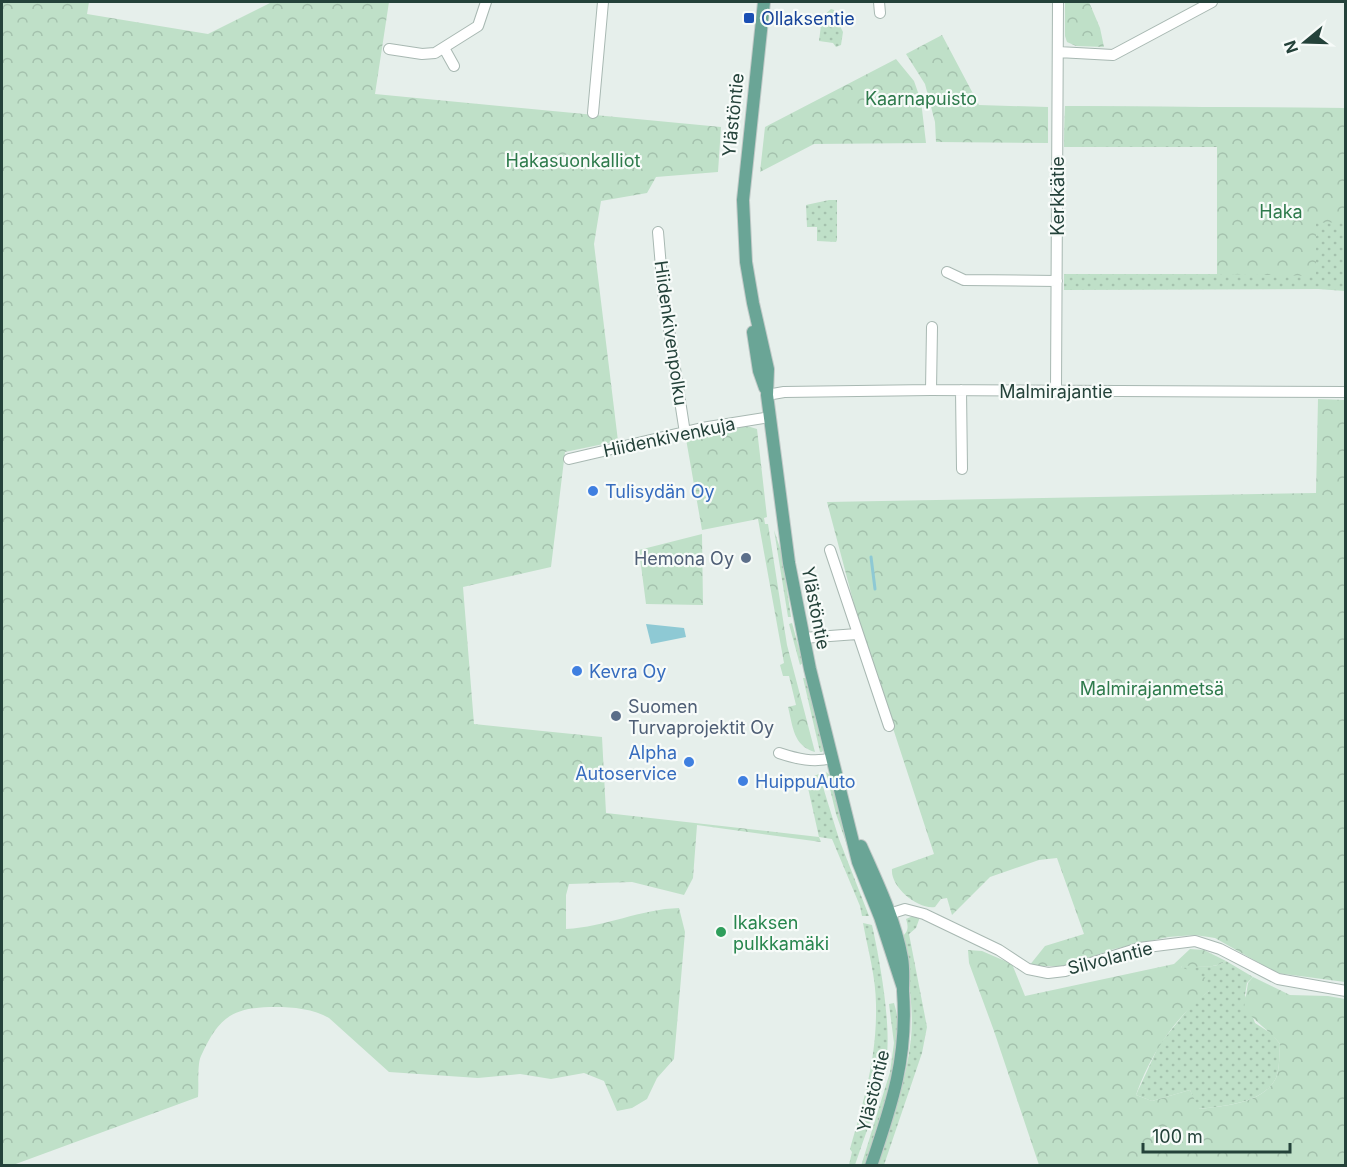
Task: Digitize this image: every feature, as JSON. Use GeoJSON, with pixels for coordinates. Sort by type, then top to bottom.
{"type":"FeatureCollection","features":[{"type":"Feature","properties":{"kind":"main road","name":"Ylästöntie"},"geometry":{"type":"LineString","coordinates":[[764,2],[743,200],[746,262],[753,303],[754,348],[767,394],[789,563],[803,638],[858,862],[884,916],[903,988],[905,1026],[902,1059],[889,1112],[871,1166]]}},
{"type":"Feature","properties":{"kind":"street"},"geometry":{"type":"LineString","coordinates":[[389,49],[422,54],[444,48],[478,26],[486,2]]}},
{"type":"Feature","properties":{"kind":"street"},"geometry":{"type":"LineString","coordinates":[[593,113],[603,2]]}},
{"type":"Feature","properties":{"kind":"street"},"geometry":{"type":"LineString","coordinates":[[879,2],[880,14]]}},
{"type":"Feature","properties":{"kind":"street","name":"Kerkkätie"},"geometry":{"type":"LineString","coordinates":[[1056,391],[1058,2]]}},
{"type":"Feature","properties":{"kind":"street"},"geometry":{"type":"LineString","coordinates":[[1058,52],[1113,55],[1212,2]]}},
{"type":"Feature","properties":{"kind":"street"},"geometry":{"type":"LineString","coordinates":[[444,48],[454,66]]}},
{"type":"Feature","properties":{"kind":"street","name":"Hiidenkivenpolku"},"geometry":{"type":"LineString","coordinates":[[658,232],[663,291],[685,433]]}},
{"type":"Feature","properties":{"kind":"street"},"geometry":{"type":"LineString","coordinates":[[947,272],[964,280],[1057,281]]}},
{"type":"Feature","properties":{"kind":"street"},"geometry":{"type":"LineString","coordinates":[[931,390],[932,327]]}},
{"type":"Feature","properties":{"kind":"street","name":"Malmirajantie"},"geometry":{"type":"LineString","coordinates":[[767,394],[931,390],[1346,392]]}},
{"type":"Feature","properties":{"kind":"street"},"geometry":{"type":"LineString","coordinates":[[961,390],[962,469]]}},
{"type":"Feature","properties":{"kind":"street","name":"Hiidenkivenkuja"},"geometry":{"type":"LineString","coordinates":[[569,459],[770,417]]}},
{"type":"Feature","properties":{"kind":"street"},"geometry":{"type":"LineString","coordinates":[[830,550],[890,726]]}},
{"type":"Feature","properties":{"kind":"street"},"geometry":{"type":"LineString","coordinates":[[803,638],[857,634]]}},
{"type":"Feature","properties":{"kind":"street"},"geometry":{"type":"LineString","coordinates":[[778,753],[820,761],[832,758]]}},
{"type":"Feature","properties":{"kind":"street","name":"Silvolantie"},"geometry":{"type":"LineString","coordinates":[[884,916],[905,909],[924,914],[999,951],[1028,969],[1048,973],[1139,948],[1195,941],[1220,949],[1278,979],[1346,991]]}},
{"type":"Feature","properties":{"kind":"green space","name":"Hakasuonkalliot"},"geometry":{"type":"Polygon","coordinates":[[[2,2],[89,2],[87,14],[208,34],[272,2],[389,2],[375,94],[721,127],[718,172],[656,177],[647,193],[601,201],[594,244],[618,441],[565,452],[551,567],[463,587],[474,724],[602,737],[606,813],[819,837],[821,842],[697,825],[693,878],[684,895],[632,882],[569,884],[566,895],[566,929],[595,925],[651,911],[679,908],[685,932],[674,1059],[657,1078],[647,1099],[632,1108],[617,1111],[604,1081],[584,1073],[551,1079],[520,1074],[478,1078],[389,1072],[323,1015],[296,1008],[248,1009],[229,1017],[214,1032],[200,1060],[198,1097],[13,1165],[2,1165],[2,2]]]}},
{"type":"Feature","properties":{"kind":"green space"},"geometry":{"type":"Polygon","coordinates":[[[1065,2],[1089,2],[1100,28],[1104,47],[1076,46],[1067,42],[1065,2]]]}},
{"type":"Feature","properties":{"kind":"green space"},"geometry":{"type":"Polygon","coordinates":[[[831,9],[835,14],[840,14],[844,21],[839,24],[843,32],[841,45],[836,47],[833,43],[819,41],[822,17],[831,9]]]}},
{"type":"Feature","properties":{"kind":"green space"},"geometry":{"type":"Polygon","coordinates":[[[942,35],[979,105],[1048,107],[1048,143],[936,142],[935,122],[925,84],[906,54],[942,35]]]}},
{"type":"Feature","properties":{"kind":"green space"},"geometry":{"type":"Polygon","coordinates":[[[896,59],[914,81],[921,101],[926,143],[814,144],[760,172],[765,127],[896,59]]]}},
{"type":"Feature","properties":{"kind":"green space","name":"Haka"},"geometry":{"type":"Polygon","coordinates":[[[1065,106],[1345,108],[1345,291],[1318,289],[1064,290],[1064,274],[1217,274],[1217,147],[1064,147],[1065,106]]]}},
{"type":"Feature","properties":{"kind":"green space","name":"Haka"},"geometry":{"type":"Polygon","coordinates":[[[1065,106],[1345,108],[1345,222],[1316,223],[1316,276],[1217,274],[1217,146],[1064,147],[1065,106]]]}},
{"type":"Feature","properties":{"kind":"green space"},"geometry":{"type":"Polygon","coordinates":[[[837,200],[837,240],[836,242],[817,241],[817,227],[807,227],[806,205],[837,200]]]}},
{"type":"Feature","properties":{"kind":"green space","name":"Malmirajanmetsä"},"geometry":{"type":"Polygon","coordinates":[[[1318,399],[1345,400],[1345,982],[1277,973],[1215,938],[1195,935],[1168,937],[1114,949],[1065,966],[1029,966],[1045,946],[1084,934],[1057,858],[1039,860],[990,877],[952,915],[947,898],[941,899],[935,907],[928,907],[906,896],[895,883],[892,869],[934,854],[860,627],[827,502],[1316,493],[1318,399]]]}},
{"type":"Feature","properties":{"kind":"green space"},"geometry":{"type":"Polygon","coordinates":[[[747,426],[757,429],[767,517],[764,518],[765,524],[768,524],[787,645],[815,752],[798,740],[791,721],[788,707],[796,705],[789,676],[783,676],[780,665],[784,663],[758,519],[702,530],[686,439],[747,426]]]}},
{"type":"Feature","properties":{"kind":"green space"},"geometry":{"type":"Polygon","coordinates":[[[774,530],[782,554],[791,617],[788,617],[774,530]]]}},
{"type":"Feature","properties":{"kind":"green space"},"geometry":{"type":"Polygon","coordinates":[[[702,534],[703,605],[646,604],[639,550],[702,534]]]}},
{"type":"Feature","properties":{"kind":"green space"},"geometry":{"type":"Polygon","coordinates":[[[792,623],[803,663],[800,665],[789,624],[792,623]]]}},
{"type":"Feature","properties":{"kind":"green space"},"geometry":{"type":"Polygon","coordinates":[[[803,678],[807,678],[824,749],[822,752],[820,752],[803,678]]]}},
{"type":"Feature","properties":{"kind":"green space"},"geometry":{"type":"Polygon","coordinates":[[[826,772],[831,776],[854,865],[836,814],[826,772]]]}},
{"type":"Feature","properties":{"kind":"green space"},"geometry":{"type":"Polygon","coordinates":[[[819,774],[839,839],[869,916],[862,916],[832,839],[819,837],[806,779],[819,774]]]}},
{"type":"Feature","properties":{"kind":"green space"},"geometry":{"type":"Polygon","coordinates":[[[915,915],[920,917],[916,928],[909,934],[927,1027],[922,1053],[884,1165],[877,1166],[897,1104],[909,1055],[912,1026],[911,1001],[900,938],[907,930],[906,919],[915,915]]]}},
{"type":"Feature","properties":{"kind":"green space"},"geometry":{"type":"Polygon","coordinates":[[[863,923],[872,925],[882,975],[887,1048],[886,1063],[872,1115],[855,1165],[849,1165],[852,1152],[850,1149],[869,1078],[876,1024],[875,985],[863,923]]]}},
{"type":"Feature","properties":{"kind":"green space"},"geometry":{"type":"Polygon","coordinates":[[[1190,949],[1204,950],[1226,961],[1211,966],[1184,965],[1181,967],[1206,978],[1209,991],[1185,1013],[1165,1038],[1156,1051],[1136,1095],[1152,1101],[1190,1090],[1199,1109],[1242,1102],[1270,1087],[1276,1078],[1279,1066],[1280,1044],[1244,1008],[1248,983],[1253,977],[1290,995],[1345,999],[1345,1165],[1039,1165],[969,963],[968,950],[982,951],[1012,964],[1025,996],[1174,964],[1190,949]]]}},
{"type":"Feature","properties":{"kind":"green space"},"geometry":{"type":"Polygon","coordinates":[[[1226,961],[1253,977],[1247,983],[1245,995],[1255,1023],[1272,1034],[1280,1044],[1279,1066],[1276,1078],[1270,1087],[1242,1102],[1198,1109],[1190,1090],[1152,1101],[1136,1095],[1159,1045],[1193,1003],[1209,991],[1181,967],[1184,964],[1211,966],[1226,961]]]}},
{"type":"Feature","properties":{"kind":"green space"},"geometry":{"type":"Polygon","coordinates":[[[894,1003],[899,1026],[897,1060],[882,1115],[865,1165],[861,1166],[890,1072],[894,1043],[889,1004],[894,1003]]]}},
{"type":"Feature","properties":{"kind":"water"},"geometry":{"type":"Polygon","coordinates":[[[646,624],[684,628],[686,637],[651,644],[646,624]]]}},
{"type":"Feature","properties":{"kind":"waterway"},"geometry":{"type":"LineString","coordinates":[[871,557],[875,589]]}},
{"type":"Feature","properties":{"kind":"place","name":"Ollaksentie"},"geometry":{"type":"Point","coordinates":[749,18]}},
{"type":"Feature","properties":{"kind":"place","name":"Tulisydän Oy"},"geometry":{"type":"Point","coordinates":[593,491]}},
{"type":"Feature","properties":{"kind":"place","name":"Hemona Oy"},"geometry":{"type":"Point","coordinates":[746,558]}},
{"type":"Feature","properties":{"kind":"place","name":"Kevra Oy"},"geometry":{"type":"Point","coordinates":[577,671]}},
{"type":"Feature","properties":{"kind":"place","name":"Suomen Turvaprojektit Oy"},"geometry":{"type":"Point","coordinates":[616,716]}},
{"type":"Feature","properties":{"kind":"place","name":"Alpha Autoservice"},"geometry":{"type":"Point","coordinates":[689,762]}},
{"type":"Feature","properties":{"kind":"place","name":"HuippuAuto"},"geometry":{"type":"Point","coordinates":[743,781]}},
{"type":"Feature","properties":{"kind":"place","name":"Ikaksen pulkkamäki"},"geometry":{"type":"Point","coordinates":[721,932]}},
{"type":"Feature","properties":{"kind":"park label","name":"Kaarnapuisto"},"geometry":{"type":"Point","coordinates":[921,98]}}]}
